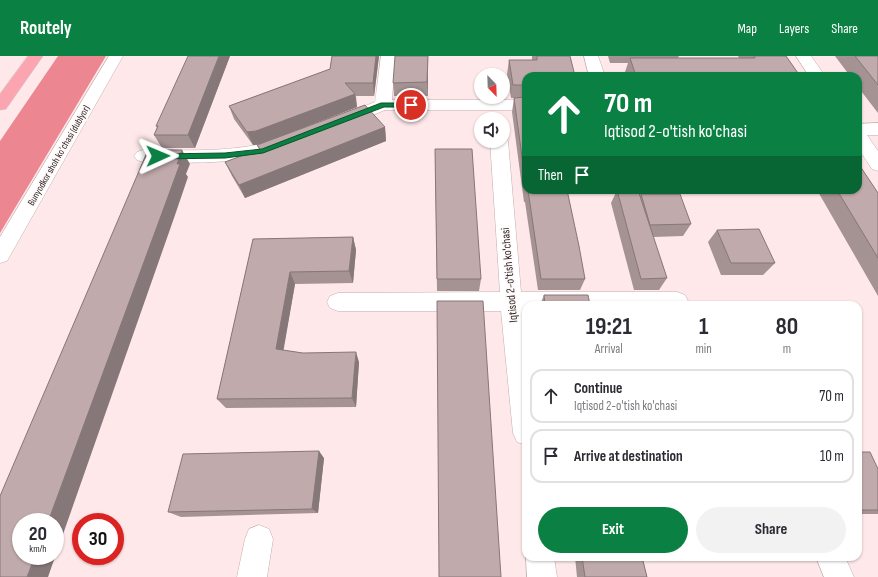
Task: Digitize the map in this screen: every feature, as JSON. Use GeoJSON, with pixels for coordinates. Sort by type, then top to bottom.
{"type":"FeatureCollection","features":[{"type":"Feature","properties":{"kind":"main road"},"geometry":{"type":"LineString","coordinates":[[0,105],[36,56]]}},
{"type":"Feature","properties":{"kind":"street","name":"Bunyodkor shoh koʻchasi (dublyor)"},"geometry":{"type":"LineString","coordinates":[[0,255],[116,56]]}},
{"type":"Feature","properties":{"kind":"street"},"geometry":{"type":"LineString","coordinates":[[383,105],[388,56]]}},
{"type":"Feature","properties":{"kind":"street"},"geometry":{"type":"LineString","coordinates":[[591,56],[596,72]]}},
{"type":"Feature","properties":{"kind":"street"},"geometry":{"type":"LineString","coordinates":[[803,56],[814,72]]}},
{"type":"Feature","properties":{"kind":"street"},"geometry":{"type":"LineString","coordinates":[[325,128],[383,105],[496,112],[522,106]]}},
{"type":"Feature","properties":{"kind":"street"},"geometry":{"type":"LineString","coordinates":[[862,130],[878,129]]}},
{"type":"Feature","properties":{"kind":"street"},"geometry":{"type":"LineString","coordinates":[[862,141],[878,165]]}},
{"type":"Feature","properties":{"kind":"street"},"geometry":{"type":"LineString","coordinates":[[143,156],[242,155],[263,151],[289,142]]}},
{"type":"Feature","properties":{"kind":"street","name":"Iqtisod 2-o'tish ko'chasi"},"geometry":{"type":"LineString","coordinates":[[499,148],[511,302],[522,398]]}},
{"type":"Feature","properties":{"kind":"street"},"geometry":{"type":"LineString","coordinates":[[338,302],[522,302]]}},
{"type":"Feature","properties":{"kind":"street"},"geometry":{"type":"LineString","coordinates":[[252,577],[258,539]]}},
{"type":"Feature","properties":{"kind":"street"},"geometry":{"type":"LineString","coordinates":[[540,561],[542,577]]}},
{"type":"Feature","properties":{"kind":"street"},"geometry":{"type":"LineString","coordinates":[[832,561],[839,577]]}},
{"type":"Feature","properties":{"kind":"shaded area"},"geometry":{"type":"Polygon","coordinates":[[[58,56],[106,56],[0,233],[0,141],[58,56]]]}},
{"type":"Feature","properties":{"kind":"building"},"geometry":{"type":"Polygon","coordinates":[[[188,56],[219,56],[188,135],[154,135],[158,126],[156,126],[188,56]]]}},
{"type":"Feature","properties":{"kind":"building"},"geometry":{"type":"Polygon","coordinates":[[[332,56],[376,56],[373,83],[345,83],[355,94],[256,131],[247,132],[229,106],[330,69],[332,56]]]}},
{"type":"Feature","properties":{"kind":"building"},"geometry":{"type":"Polygon","coordinates":[[[395,56],[428,56],[427,82],[393,83],[395,56]]]}},
{"type":"Feature","properties":{"kind":"building"},"geometry":{"type":"Polygon","coordinates":[[[537,56],[570,56],[574,72],[522,72],[522,85],[513,85],[509,60],[537,60],[537,56]]]}},
{"type":"Feature","properties":{"kind":"building"},"geometry":{"type":"Polygon","coordinates":[[[754,56],[786,56],[797,72],[635,72],[630,58],[755,58],[754,56]]]}},
{"type":"Feature","properties":{"kind":"building"},"geometry":{"type":"Polygon","coordinates":[[[855,56],[878,56],[878,85],[855,56]]]}},
{"type":"Feature","properties":{"kind":"building"},"geometry":{"type":"Polygon","coordinates":[[[522,97],[522,157],[514,98],[522,97]]]}},
{"type":"Feature","properties":{"kind":"building"},"geometry":{"type":"Polygon","coordinates":[[[365,105],[385,127],[239,185],[225,162],[260,149],[257,145],[365,105]]]}},
{"type":"Feature","properties":{"kind":"building"},"geometry":{"type":"Polygon","coordinates":[[[435,149],[472,149],[481,279],[437,279],[435,149]]]}},
{"type":"Feature","properties":{"kind":"building"},"geometry":{"type":"Polygon","coordinates":[[[148,150],[182,150],[177,164],[180,164],[51,513],[12,513],[12,565],[32,565],[27,577],[0,577],[0,496],[148,150]]]}},
{"type":"Feature","properties":{"kind":"building"},"geometry":{"type":"Polygon","coordinates":[[[862,169],[878,193],[878,258],[839,194],[862,194],[862,169]]]}},
{"type":"Feature","properties":{"kind":"building"},"geometry":{"type":"Polygon","coordinates":[[[529,194],[568,194],[585,279],[541,279],[529,194]]]}},
{"type":"Feature","properties":{"kind":"building"},"geometry":{"type":"Polygon","coordinates":[[[618,194],[639,194],[667,278],[641,279],[618,194]]]}},
{"type":"Feature","properties":{"kind":"building"},"geometry":{"type":"Polygon","coordinates":[[[641,194],[680,194],[691,224],[650,225],[641,194]]]}},
{"type":"Feature","properties":{"kind":"building"},"geometry":{"type":"Polygon","coordinates":[[[759,229],[775,263],[731,263],[717,230],[759,229]]]}},
{"type":"Feature","properties":{"kind":"building"},"geometry":{"type":"Polygon","coordinates":[[[353,237],[349,271],[290,272],[276,349],[303,353],[356,352],[352,398],[217,399],[253,239],[353,237]]]}},
{"type":"Feature","properties":{"kind":"building"},"geometry":{"type":"Polygon","coordinates":[[[544,295],[588,295],[589,301],[545,301],[544,295]]]}},
{"type":"Feature","properties":{"kind":"building"},"geometry":{"type":"Polygon","coordinates":[[[437,301],[483,301],[501,577],[439,577],[437,301]]]}},
{"type":"Feature","properties":{"kind":"building"},"geometry":{"type":"Polygon","coordinates":[[[319,451],[312,509],[168,512],[183,454],[319,451]]]}},
{"type":"Feature","properties":{"kind":"building"},"geometry":{"type":"Polygon","coordinates":[[[862,452],[870,452],[878,469],[878,510],[862,510],[862,452]]]}},
{"type":"Feature","properties":{"kind":"building"},"geometry":{"type":"Polygon","coordinates":[[[583,561],[643,561],[647,577],[585,577],[583,561]]]}},
{"type":"Feature","properties":{"kind":"route"},"geometry":{"type":"LineString","coordinates":[[158,156],[225,156],[242,155],[263,151],[383,105],[411,105]]}}]}
